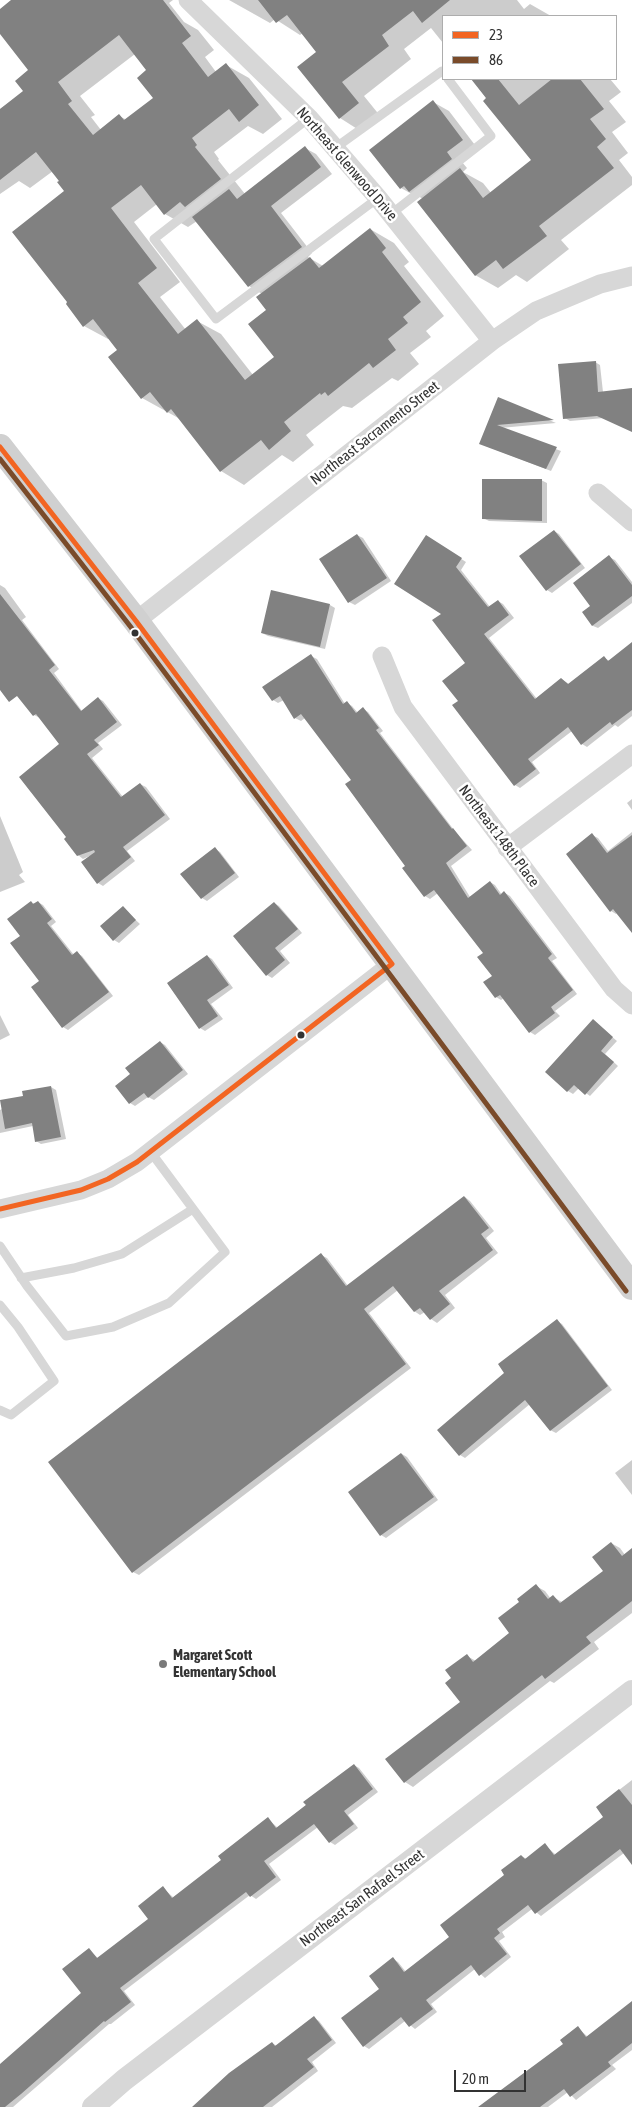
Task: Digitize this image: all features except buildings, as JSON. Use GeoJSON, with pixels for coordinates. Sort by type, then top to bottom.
{"type":"FeatureCollection","features":[{"type":"Feature","properties":{"kind":"main road"},"geometry":{"type":"LineString","coordinates":[[0,446],[136,621],[632,1287]]}},
{"type":"Feature","properties":{"kind":"street","name":"Northeast Glenwood Drive"},"geometry":{"type":"LineString","coordinates":[[188,0],[309,118],[378,198],[492,340]]}},
{"type":"Feature","properties":{"kind":"street","name":"Northeast Sacramento Street"},"geometry":{"type":"LineString","coordinates":[[136,621],[492,340],[536,311],[592,287],[632,276]]}},
{"type":"Feature","properties":{"kind":"street"},"geometry":{"type":"LineString","coordinates":[[598,493],[632,522]]}},
{"type":"Feature","properties":{"kind":"street","name":"Northeast 148th Place"},"geometry":{"type":"LineString","coordinates":[[382,656],[403,708],[614,989],[632,1005]]}},
{"type":"Feature","properties":{"kind":"street"},"geometry":{"type":"LineString","coordinates":[[507,848],[632,754]]}},
{"type":"Feature","properties":{"kind":"street"},"geometry":{"type":"LineString","coordinates":[[0,1209],[81,1190],[137,1162],[392,964]]}},
{"type":"Feature","properties":{"kind":"street","name":"Northeast San Rafael Street"},"geometry":{"type":"LineString","coordinates":[[93,2107],[124,2080],[632,1691]]}},
{"type":"Feature","properties":{"kind":"lane"},"geometry":{"type":"LineString","coordinates":[[335,148],[442,71]]}},
{"type":"Feature","properties":{"kind":"lane"},"geometry":{"type":"LineString","coordinates":[[391,214],[491,136],[449,80]]}},
{"type":"Feature","properties":{"kind":"lane"},"geometry":{"type":"LineString","coordinates":[[309,118],[154,239],[216,319],[378,198]]}},
{"type":"Feature","properties":{"kind":"lane"},"geometry":{"type":"LineString","coordinates":[[0,1246],[21,1278],[66,1336],[113,1327],[169,1303],[225,1252],[150,1151]]}},
{"type":"Feature","properties":{"kind":"lane"},"geometry":{"type":"LineString","coordinates":[[21,1278],[74,1268],[122,1254],[193,1209]]}},
{"type":"Feature","properties":{"kind":"lane"},"geometry":{"type":"LineString","coordinates":[[0,1305],[18,1327],[54,1381],[10,1415],[0,1410]]}},
{"type":"Feature","properties":{"kind":"transit line","name":"23"},"geometry":{"type":"LineString","coordinates":[[0,447],[136,621],[392,964]]}},
{"type":"Feature","properties":{"kind":"transit line","name":"86"},"geometry":{"type":"LineString","coordinates":[[0,459],[130,626],[626,1291]]}},
{"type":"Feature","properties":{"kind":"transit line","name":"23"},"geometry":{"type":"LineString","coordinates":[[0,1209],[81,1190],[108,1179],[137,1162],[392,964]]}},
{"type":"Feature","properties":{"kind":"place","name":"Margaret Scott Elementary School"},"geometry":{"type":"Point","coordinates":[163,1664]}}]}
